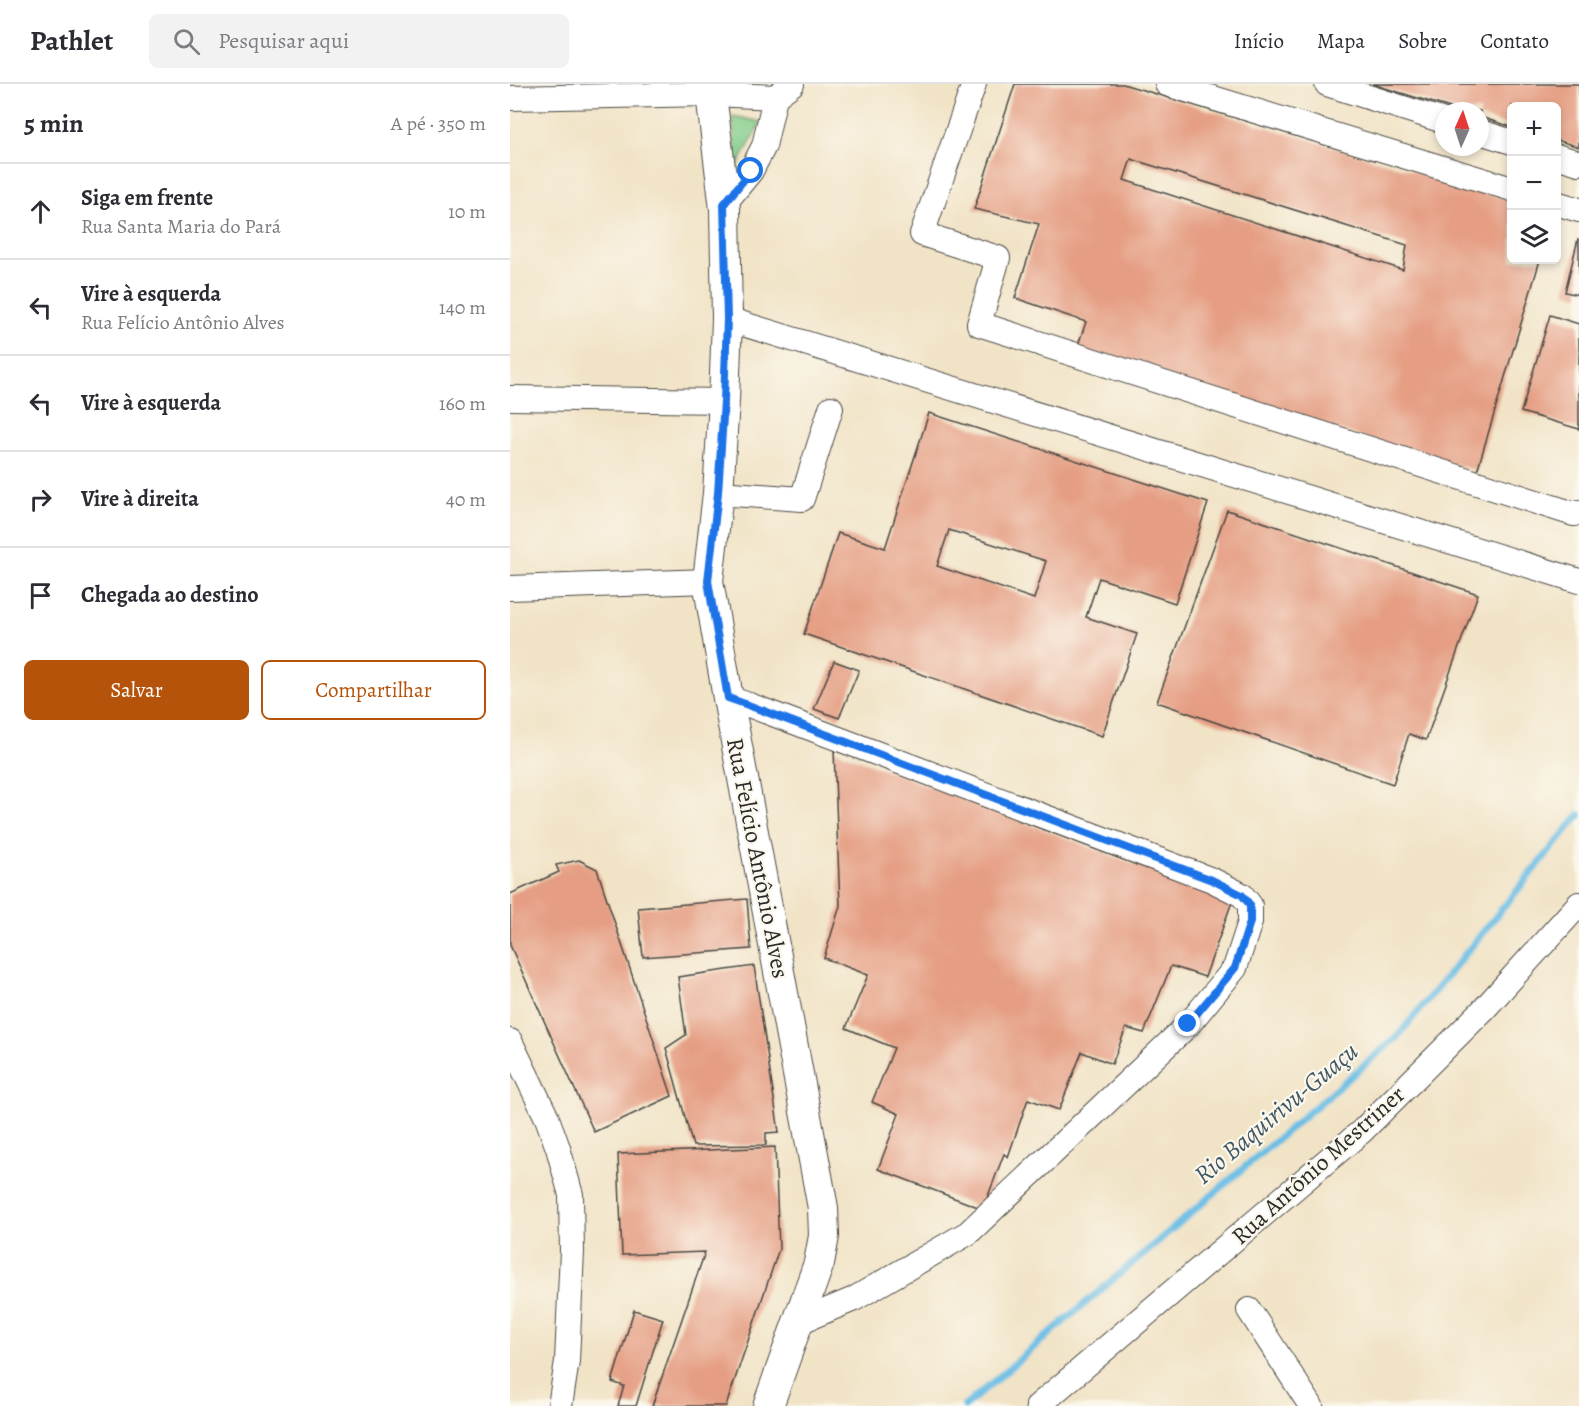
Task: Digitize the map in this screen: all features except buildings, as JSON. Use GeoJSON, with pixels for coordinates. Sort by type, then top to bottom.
{"type":"FeatureCollection","features":[{"type":"Feature","properties":{"kind":"main road","name":"Rua Felício Antônio Alves"},"geometry":{"type":"LineString","coordinates":[[711,89],[724,204],[727,319],[718,493],[708,581],[823,1208],[824,1236],[819,1263],[768,1406]]}},
{"type":"Feature","properties":{"kind":"street"},"geometry":{"type":"LineString","coordinates":[[974,84],[922,234],[998,258],[979,324],[1551,507],[1574,514],[1579,512]]}},
{"type":"Feature","properties":{"kind":"street"},"geometry":{"type":"LineString","coordinates":[[1167,84],[1507,187]]}},
{"type":"Feature","properties":{"kind":"street"},"geometry":{"type":"LineString","coordinates":[[1327,84],[1435,118]]}},
{"type":"Feature","properties":{"kind":"street"},"geometry":{"type":"LineString","coordinates":[[510,98],[711,89],[784,91],[764,146],[751,171],[724,204]]}},
{"type":"Feature","properties":{"kind":"street"},"geometry":{"type":"LineString","coordinates":[[1489,135],[1507,140]]}},
{"type":"Feature","properties":{"kind":"street"},"geometry":{"type":"LineString","coordinates":[[1561,157],[1579,163]]}},
{"type":"Feature","properties":{"kind":"street"},"geometry":{"type":"LineString","coordinates":[[1561,204],[1579,210]]}},
{"type":"Feature","properties":{"kind":"street"},"geometry":{"type":"LineString","coordinates":[[727,319],[1579,581]]}},
{"type":"Feature","properties":{"kind":"street"},"geometry":{"type":"LineString","coordinates":[[510,398],[724,401]]}},
{"type":"Feature","properties":{"kind":"street"},"geometry":{"type":"LineString","coordinates":[[718,493],[802,499],[831,408]]}},
{"type":"Feature","properties":{"kind":"street"},"geometry":{"type":"LineString","coordinates":[[510,588],[708,581]]}},
{"type":"Feature","properties":{"kind":"street"},"geometry":{"type":"LineString","coordinates":[[728,698],[1212,880],[1242,895],[1250,905],[1250,922],[1235,968],[1188,1024],[968,1233],[854,1299],[799,1322]]}},
{"type":"Feature","properties":{"kind":"street","name":"Rua Antônio Mestriner"},"geometry":{"type":"LineString","coordinates":[[1038,1406],[1362,1131],[1485,1008],[1579,904]]}},
{"type":"Feature","properties":{"kind":"street"},"geometry":{"type":"LineString","coordinates":[[510,1041],[547,1118],[571,1195],[572,1251],[567,1361],[560,1406]]}},
{"type":"Feature","properties":{"kind":"street"},"geometry":{"type":"LineString","coordinates":[[1250,1310],[1311,1406]]}},
{"type":"Feature","properties":{"kind":"green space"},"geometry":{"type":"Polygon","coordinates":[[[733,116],[761,122],[735,171],[733,116]]]}},
{"type":"Feature","properties":{"kind":"waterway","name":"Rio Baquirivu-Guaçu"},"geometry":{"type":"LineString","coordinates":[[965,1406],[1397,1037],[1579,815]]}},
{"type":"Feature","properties":{"kind":"route"},"geometry":{"type":"LineString","coordinates":[[751,171],[724,204],[727,319],[724,401],[718,493],[708,581],[728,698],[1212,880],[1242,895],[1250,905],[1250,922],[1235,968],[1188,1024]]}}]}
